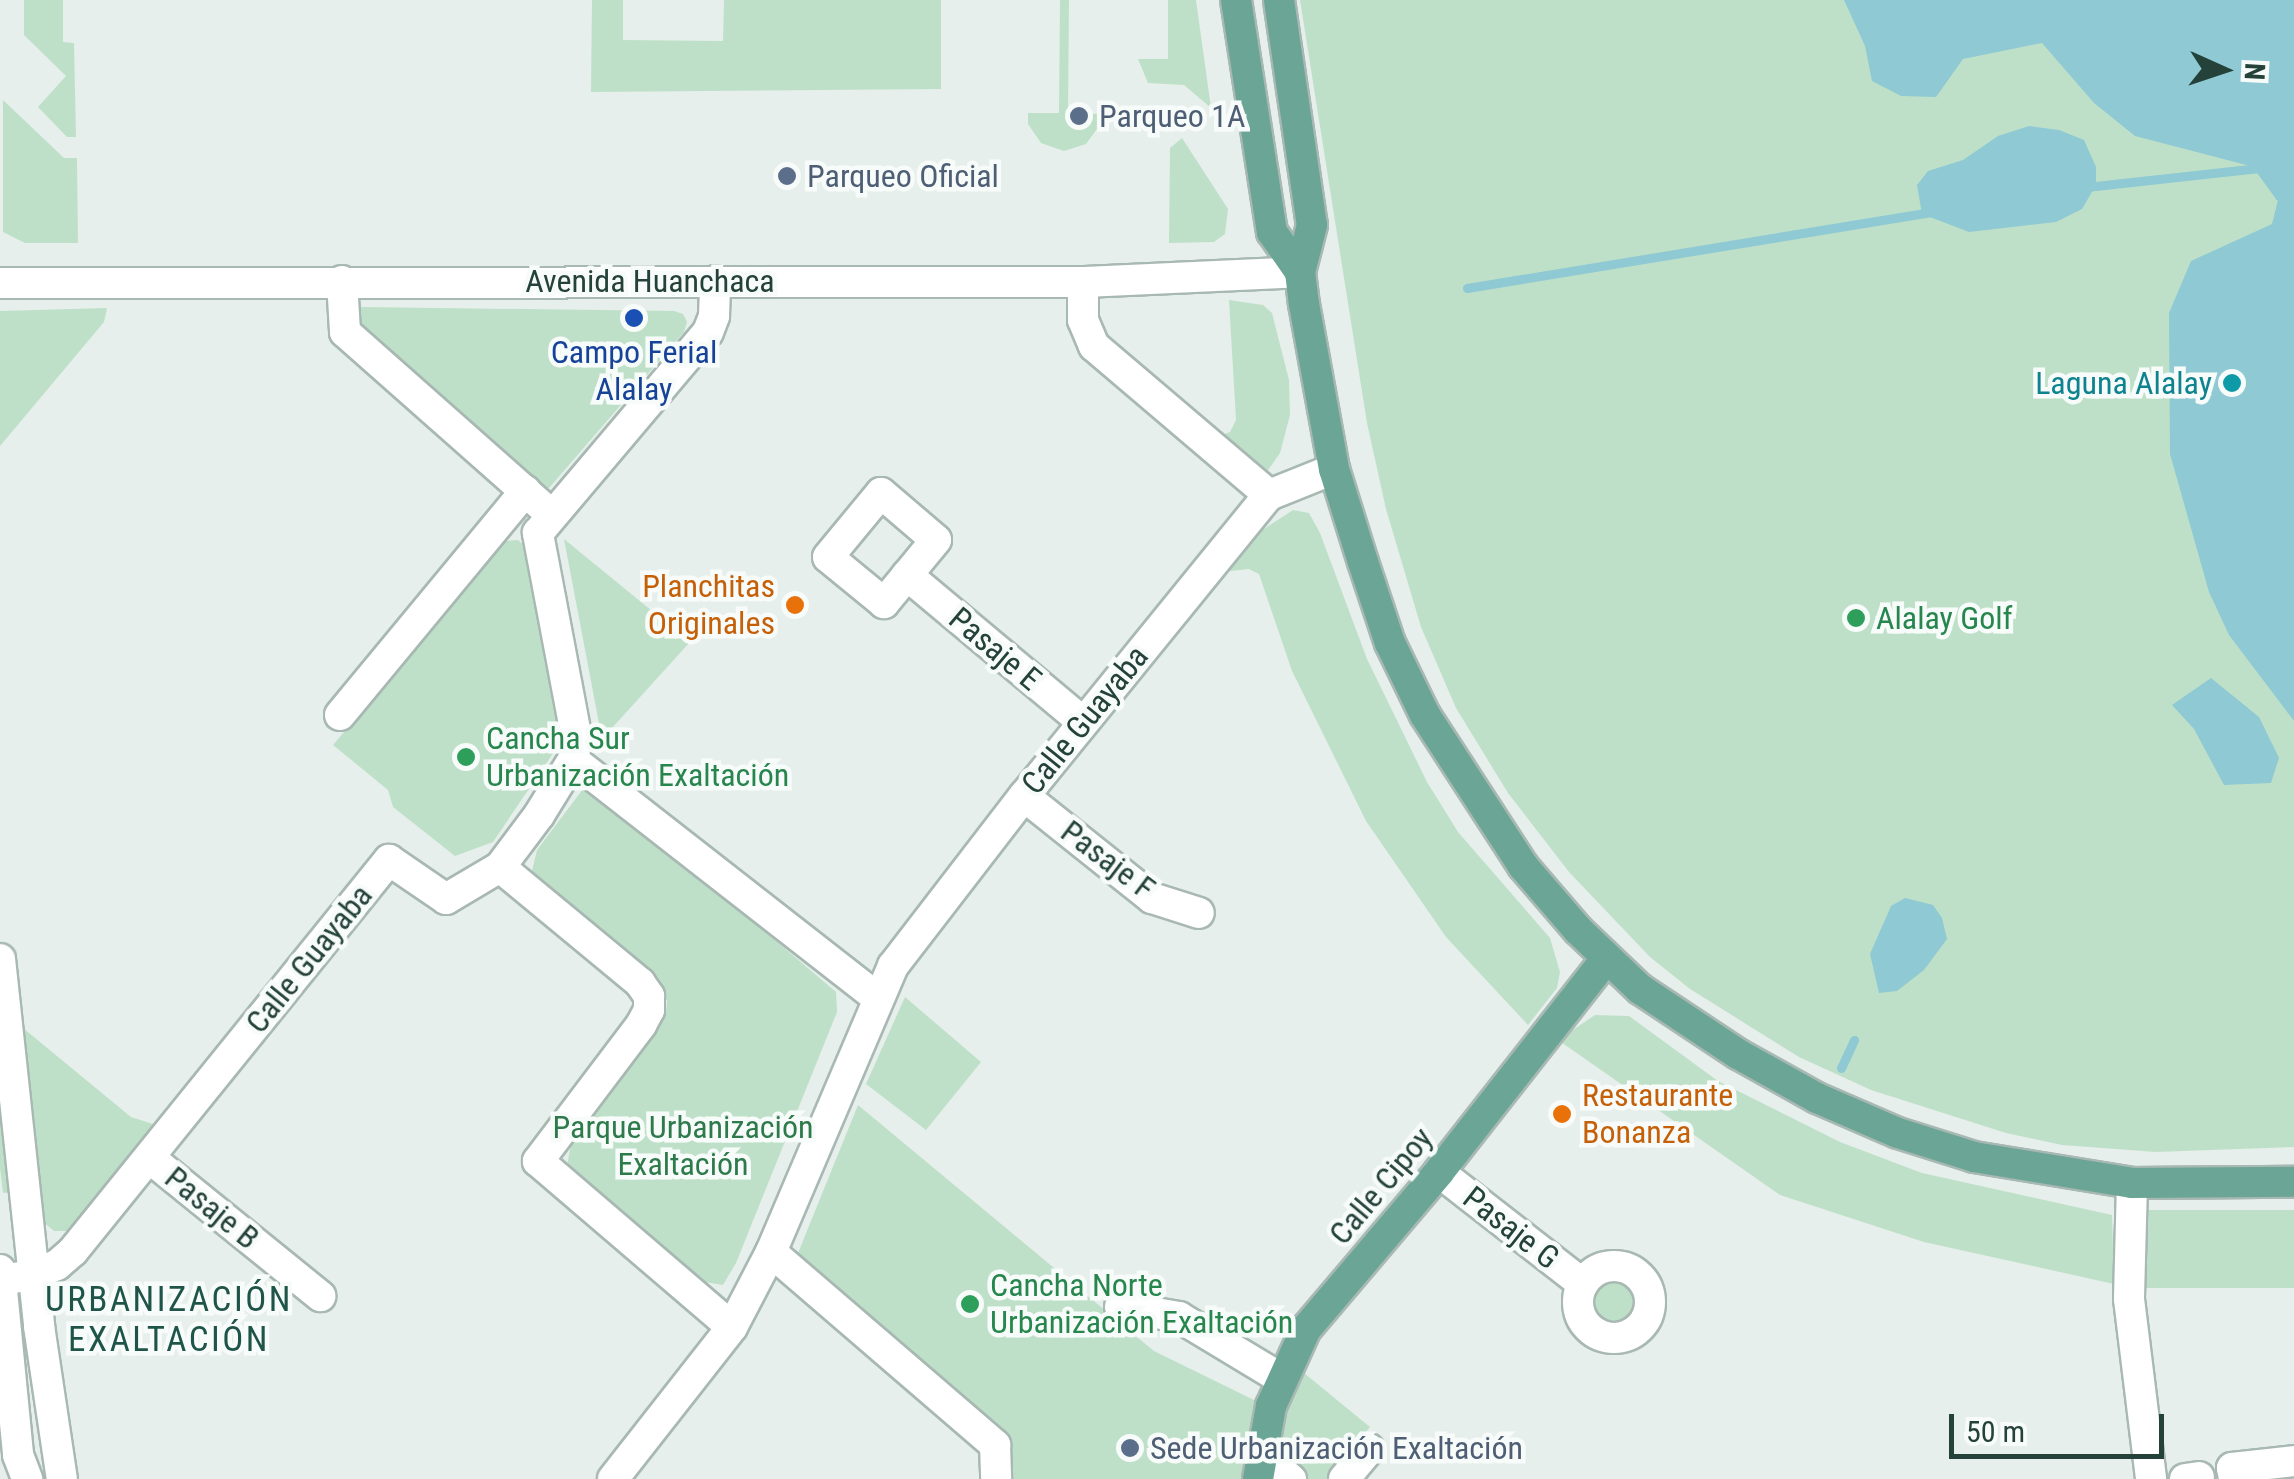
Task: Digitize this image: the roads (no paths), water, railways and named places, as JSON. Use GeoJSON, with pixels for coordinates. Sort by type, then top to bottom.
{"type":"FeatureCollection","features":[{"type":"Feature","properties":{"kind":"main road"},"geometry":{"type":"LineString","coordinates":[[1236,0],[1272,232],[1300,272]]}},
{"type":"Feature","properties":{"kind":"main road"},"geometry":{"type":"LineString","coordinates":[[1279,0],[1312,226],[1300,272],[1334,469],[1390,642],[1425,715],[1524,866],[1605,960],[1640,988],[1738,1054],[1817,1098],[1898,1132],[1974,1157],[2132,1184],[2294,1182]]}},
{"type":"Feature","properties":{"kind":"main road","name":"Calle Cipoy"},"geometry":{"type":"LineString","coordinates":[[1260,1467],[1280,1378],[1306,1330],[1440,1172],[1605,960]]}},
{"type":"Feature","properties":{"kind":"street","name":"Avenida Huanchaca"},"geometry":{"type":"LineString","coordinates":[[0,282],[1083,282],[1300,272]]}},
{"type":"Feature","properties":{"kind":"street"},"geometry":{"type":"LineString","coordinates":[[342,281],[345,332],[552,514]]}},
{"type":"Feature","properties":{"kind":"street"},"geometry":{"type":"LineString","coordinates":[[715,282],[714,316],[708,332],[538,533],[574,715],[577,740],[573,760],[876,997]]}},
{"type":"Feature","properties":{"kind":"street"},"geometry":{"type":"LineString","coordinates":[[1083,282],[1082,320],[1094,346],[1269,495]]}},
{"type":"Feature","properties":{"kind":"street","name":"Calle Guayaba"},"geometry":{"type":"LineString","coordinates":[[613,1479],[732,1328],[771,1252],[876,997],[893,966],[1083,722],[1269,495],[1334,469]]}},
{"type":"Feature","properties":{"kind":"street"},"geometry":{"type":"LineString","coordinates":[[340,715],[525,491]]}},
{"type":"Feature","properties":{"kind":"street","name":"Pasaje E"},"geometry":{"type":"LineString","coordinates":[[907,575],[1083,722]]}},
{"type":"Feature","properties":{"kind":"street","name":"Calle Guayaba"},"geometry":{"type":"LineString","coordinates":[[1,1280],[34,1275],[58,1265],[72,1251],[151,1159],[389,860],[446,898],[500,867],[573,760]]}},
{"type":"Feature","properties":{"kind":"street","name":"Pasaje F"},"geometry":{"type":"LineString","coordinates":[[1024,796],[1152,898],[1200,913]]}},
{"type":"Feature","properties":{"kind":"street"},"geometry":{"type":"LineString","coordinates":[[500,867],[640,983],[649,996],[649,1010],[641,1025],[538,1161],[732,1328]]}},
{"type":"Feature","properties":{"kind":"street"},"geometry":{"type":"LineString","coordinates":[[0,959],[50,1410],[62,1479]]}},
{"type":"Feature","properties":{"kind":"street","name":"Pasaje B"},"geometry":{"type":"LineString","coordinates":[[151,1159],[320,1296]]}},
{"type":"Feature","properties":{"kind":"street","name":"Pasaje G"},"geometry":{"type":"LineString","coordinates":[[1440,1172],[1583,1284]]}},
{"type":"Feature","properties":{"kind":"street"},"geometry":{"type":"LineString","coordinates":[[2132,1184],[2128,1298],[2152,1479]]}},
{"type":"Feature","properties":{"kind":"street"},"geometry":{"type":"LineString","coordinates":[[771,1252],[996,1444],[996,1479]]}},
{"type":"Feature","properties":{"kind":"street"},"geometry":{"type":"LineString","coordinates":[[0,1270],[7,1417],[28,1479]]}},
{"type":"Feature","properties":{"kind":"street"},"geometry":{"type":"LineString","coordinates":[[1120,1307],[1179,1317],[1280,1378]]}},
{"type":"Feature","properties":{"kind":"street"},"geometry":{"type":"LineString","coordinates":[[3,1325],[40,1326]]}},
{"type":"Feature","properties":{"kind":"street"},"geometry":{"type":"LineString","coordinates":[[7,1417],[50,1410]]}},
{"type":"Feature","properties":{"kind":"street"},"geometry":{"type":"LineString","coordinates":[[1344,1479],[1370,1448]]}},
{"type":"Feature","properties":{"kind":"street"},"geometry":{"type":"LineString","coordinates":[[2234,1479],[2232,1468],[2294,1460]]}},
{"type":"Feature","properties":{"kind":"street"},"geometry":{"type":"LineString","coordinates":[[1260,1467],[1291,1479]]}},
{"type":"Feature","properties":{"kind":"water","name":"Laguna Alalay"},"geometry":{"type":"Polygon","coordinates":[[[1844,0],[2294,0],[2294,721],[2229,635],[2209,592],[2170,454],[2169,313],[2191,261],[2272,224],[2279,196],[2258,168],[2135,136],[2094,103],[2042,43],[1963,59],[1936,97],[1901,96],[1872,81],[1865,46],[1844,0]]]}},
{"type":"Feature","properties":{"kind":"water"},"geometry":{"type":"Polygon","coordinates":[[[2029,126],[2059,130],[2084,140],[2096,167],[2096,185],[2082,209],[2056,222],[1969,232],[1922,214],[1917,185],[1928,171],[1963,160],[1998,136],[2029,126]]]}},
{"type":"Feature","properties":{"kind":"water"},"geometry":{"type":"Polygon","coordinates":[[[2211,678],[2259,717],[2279,758],[2271,783],[2224,785],[2194,729],[2172,705],[2211,678]]]}},
{"type":"Feature","properties":{"kind":"water"},"geometry":{"type":"Polygon","coordinates":[[[1905,898],[1933,905],[1942,918],[1947,939],[1924,970],[1897,991],[1879,993],[1870,954],[1891,906],[1905,898]]]}},
{"type":"Feature","properties":{"kind":"waterway"},"geometry":{"type":"LineString","coordinates":[[2086,187],[2259,168],[2279,196],[2294,203]]}},
{"type":"Feature","properties":{"kind":"waterway"},"geometry":{"type":"LineString","coordinates":[[1467,288],[1933,212]]}},
{"type":"Feature","properties":{"kind":"waterway"},"geometry":{"type":"LineString","coordinates":[[1841,1068],[1854,1040]]}},
{"type":"Feature","properties":{"kind":"place","name":"Parqueo 1A"},"geometry":{"type":"Point","coordinates":[1079,116]}},
{"type":"Feature","properties":{"kind":"place","name":"Parqueo Oficial"},"geometry":{"type":"Point","coordinates":[787,176]}},
{"type":"Feature","properties":{"kind":"place","name":"Campo Ferial Alalay"},"geometry":{"type":"Point","coordinates":[634,318]}},
{"type":"Feature","properties":{"kind":"place","name":"Laguna Alalay"},"geometry":{"type":"Point","coordinates":[2232,383]}},
{"type":"Feature","properties":{"kind":"place","name":"Planchitas Originales"},"geometry":{"type":"Point","coordinates":[795,605]}},
{"type":"Feature","properties":{"kind":"place","name":"Alalay Golf"},"geometry":{"type":"Point","coordinates":[1856,618]}},
{"type":"Feature","properties":{"kind":"place","name":"Cancha Sur Urbanización Exaltación"},"geometry":{"type":"Point","coordinates":[466,757]}},
{"type":"Feature","properties":{"kind":"place","name":"Restaurante Bonanza"},"geometry":{"type":"Point","coordinates":[1562,1114]}},
{"type":"Feature","properties":{"kind":"place","name":"Cancha Norte Urbanización Exaltación"},"geometry":{"type":"Point","coordinates":[970,1304]}},
{"type":"Feature","properties":{"kind":"place","name":"Sede Urbanización Exaltación"},"geometry":{"type":"Point","coordinates":[1130,1448]}},
{"type":"Feature","properties":{"kind":"district","name":"URBANIZACIÓN EXALTACIÓN"},"geometry":{"type":"Point","coordinates":[169,1320]}},
{"type":"Feature","properties":{"kind":"park label","name":"Parque Urbanización Exaltación"},"geometry":{"type":"Point","coordinates":[683,1146]}}]}
